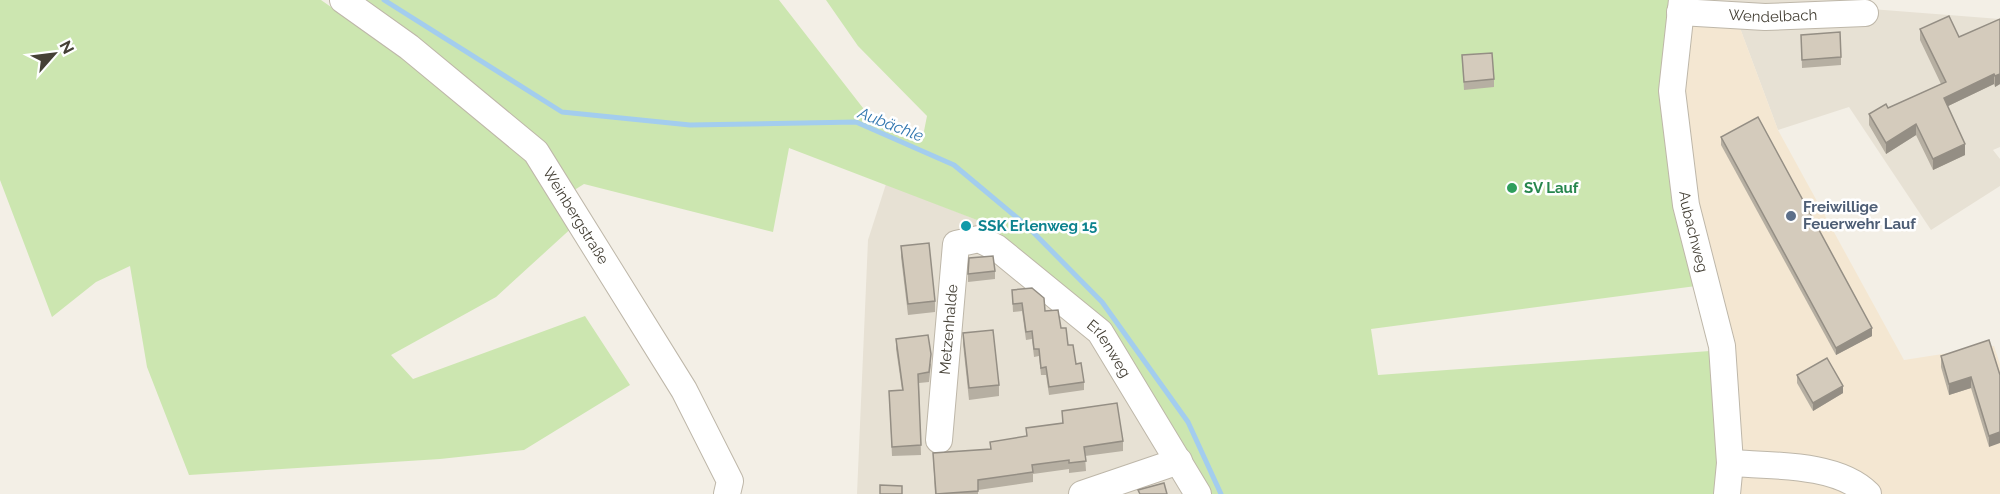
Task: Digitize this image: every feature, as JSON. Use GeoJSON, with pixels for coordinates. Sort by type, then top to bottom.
{"type":"FeatureCollection","features":[{"type":"Feature","properties":{"kind":"street","name":"Weinbergstraße"},"geometry":{"type":"LineString","coordinates":[[343,0],[409,47],[536,152],[684,390],[730,481],[727,494]]}},
{"type":"Feature","properties":{"kind":"street","name":"Wendelbach"},"geometry":{"type":"LineString","coordinates":[[1681,6],[1765,16],[1865,13]]}},
{"type":"Feature","properties":{"kind":"street","name":"Aubachweg"},"geometry":{"type":"LineString","coordinates":[[1681,6],[1672,91],[1686,205],[1722,346],[1730,463],[1727,494]]}},
{"type":"Feature","properties":{"kind":"street","name":"Metzenhalde"},"geometry":{"type":"LineString","coordinates":[[939,440],[956,244],[979,239]]}},
{"type":"Feature","properties":{"kind":"street","name":"Erlenweg"},"geometry":{"type":"LineString","coordinates":[[979,239],[997,248],[1100,332],[1198,494]]}},
{"type":"Feature","properties":{"kind":"street"},"geometry":{"type":"LineString","coordinates":[[1082,494],[1179,461]]}},
{"type":"Feature","properties":{"kind":"street"},"geometry":{"type":"LineString","coordinates":[[1730,463],[1817,470],[1861,487],[1868,494]]}},
{"type":"Feature","properties":{"kind":"shaded area"},"geometry":{"type":"Polygon","coordinates":[[[1676,0],[1870,0],[1871,9],[2000,19],[2000,147],[1993,150],[2000,159],[2000,186],[1931,230],[1849,107],[1778,130],[1737,20],[1676,0]]]}},
{"type":"Feature","properties":{"kind":"shaded area"},"geometry":{"type":"Polygon","coordinates":[[[1674,10],[1737,20],[1778,130],[1904,360],[1994,346],[2000,364],[2000,494],[1716,494],[1710,351],[1677,200],[1674,10]]]}},
{"type":"Feature","properties":{"kind":"shaded area"},"geometry":{"type":"Polygon","coordinates":[[[886,184],[990,225],[1107,326],[1206,494],[857,494],[868,240],[886,184]]]}},
{"type":"Feature","properties":{"kind":"green space"},"geometry":{"type":"Polygon","coordinates":[[[0,0],[321,0],[450,90],[527,152],[576,224],[496,297],[391,355],[413,379],[585,316],[630,385],[524,450],[440,459],[189,475],[147,367],[130,266],[96,282],[52,317],[0,180],[0,0]]]}},
{"type":"Feature","properties":{"kind":"green space"},"geometry":{"type":"Polygon","coordinates":[[[352,0],[779,0],[870,117],[922,141],[927,116],[858,46],[826,0],[1676,0],[1696,286],[1371,329],[1378,375],[1710,351],[1720,429],[1716,494],[1206,494],[1107,326],[990,225],[789,148],[773,232],[584,184],[571,192],[352,0]]]}},
{"type":"Feature","properties":{"kind":"building"},"geometry":{"type":"Polygon","coordinates":[[[1949,16],[1959,37],[2000,19],[2000,74],[1995,76],[1994,74],[1944,98],[1965,144],[1933,159],[1916,124],[1886,143],[1869,114],[1886,104],[1888,108],[1946,82],[1920,29],[1949,16]]]}},
{"type":"Feature","properties":{"kind":"building"},"geometry":{"type":"Polygon","coordinates":[[[1840,32],[1841,57],[1802,60],[1801,35],[1840,32]]]}},
{"type":"Feature","properties":{"kind":"building"},"geometry":{"type":"Polygon","coordinates":[[[1492,53],[1494,79],[1464,82],[1462,55],[1492,53]]]}},
{"type":"Feature","properties":{"kind":"building"},"geometry":{"type":"Polygon","coordinates":[[[1758,117],[1872,328],[1836,348],[1721,137],[1758,117]]]}},
{"type":"Feature","properties":{"kind":"building"},"geometry":{"type":"Polygon","coordinates":[[[929,243],[935,301],[908,304],[901,246],[929,243]]]}},
{"type":"Feature","properties":{"kind":"building"},"geometry":{"type":"Polygon","coordinates":[[[993,256],[995,271],[968,274],[969,258],[993,256]]]}},
{"type":"Feature","properties":{"kind":"building"},"geometry":{"type":"Polygon","coordinates":[[[1032,288],[1044,298],[1045,311],[1058,310],[1061,328],[1066,328],[1068,345],[1073,345],[1076,364],[1081,363],[1084,382],[1049,387],[1046,367],[1041,368],[1039,349],[1034,349],[1032,331],[1026,332],[1022,303],[1013,304],[1012,290],[1032,288]]]}},
{"type":"Feature","properties":{"kind":"building"},"geometry":{"type":"Polygon","coordinates":[[[993,330],[999,385],[969,388],[963,333],[993,330]]]}},
{"type":"Feature","properties":{"kind":"building"},"geometry":{"type":"Polygon","coordinates":[[[928,335],[931,354],[929,372],[918,374],[921,445],[892,447],[889,391],[903,390],[896,339],[928,335]]]}},
{"type":"Feature","properties":{"kind":"building"},"geometry":{"type":"Polygon","coordinates":[[[1989,340],[2000,375],[2000,432],[1989,436],[1971,377],[1949,384],[1941,356],[1989,340]]]}},
{"type":"Feature","properties":{"kind":"building"},"geometry":{"type":"Polygon","coordinates":[[[1827,358],[1843,386],[1813,403],[1797,375],[1827,358]]]}},
{"type":"Feature","properties":{"kind":"building"},"geometry":{"type":"Polygon","coordinates":[[[1117,403],[1123,441],[1084,447],[1086,461],[1069,463],[1069,460],[1032,465],[1033,472],[978,480],[978,491],[936,494],[933,453],[991,449],[990,442],[1027,436],[1026,428],[1063,423],[1062,411],[1117,403]]]}},
{"type":"Feature","properties":{"kind":"building"},"geometry":{"type":"Polygon","coordinates":[[[1164,483],[1167,494],[1140,494],[1138,490],[1164,483]]]}},
{"type":"Feature","properties":{"kind":"building"},"geometry":{"type":"Polygon","coordinates":[[[880,485],[902,486],[902,494],[880,494],[880,485]]]}},
{"type":"Feature","properties":{"kind":"waterway","name":"Aubächle"},"geometry":{"type":"LineString","coordinates":[[384,0],[562,112],[690,125],[856,122],[954,165],[1027,226],[1102,302],[1188,422],[1221,494]]}},
{"type":"Feature","properties":{"kind":"place","name":"SV Lauf"},"geometry":{"type":"Point","coordinates":[1512,188]}},
{"type":"Feature","properties":{"kind":"place","name":"Freiwillige Feuerwehr Lauf"},"geometry":{"type":"Point","coordinates":[1791,216]}},
{"type":"Feature","properties":{"kind":"place","name":"SSK Erlenweg 15"},"geometry":{"type":"Point","coordinates":[966,226]}}]}
